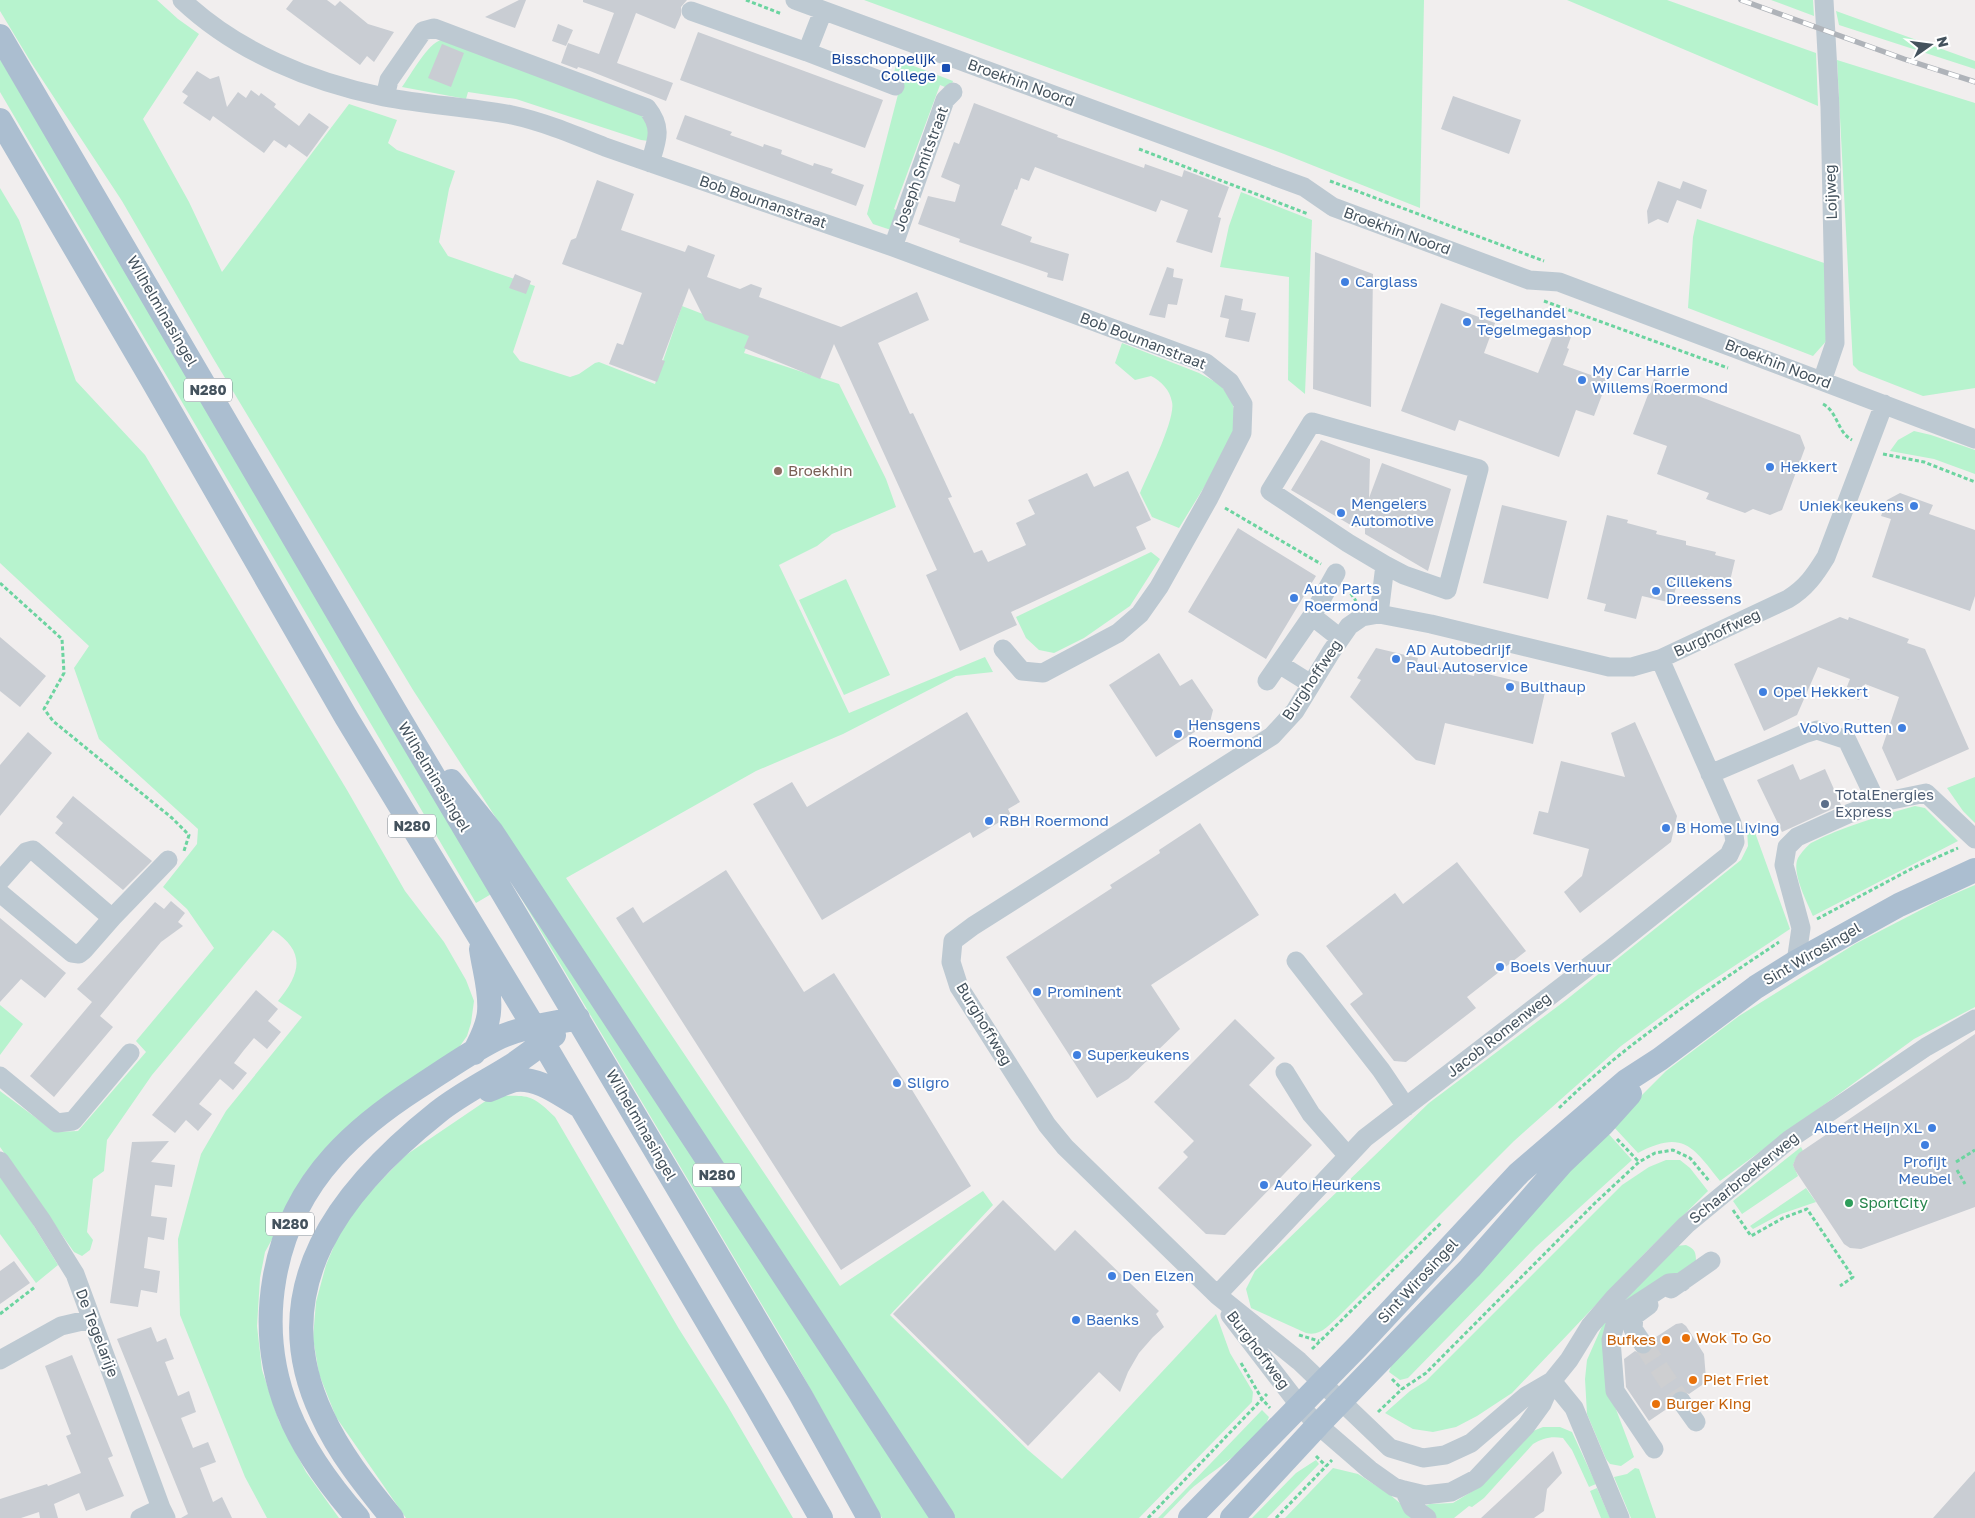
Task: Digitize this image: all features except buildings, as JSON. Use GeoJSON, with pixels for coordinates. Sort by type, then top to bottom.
{"type":"FeatureCollection","features":[{"type":"Feature","properties":{"kind":"main road","name":"Wilhelminasingel"},"geometry":{"type":"LineString","coordinates":[[0,36],[395,711],[801,1396],[869,1518]]}},
{"type":"Feature","properties":{"kind":"main road","name":"N280"},"geometry":{"type":"LineString","coordinates":[[0,120],[346,717],[538,1035],[821,1518]]}},
{"type":"Feature","properties":{"kind":"main road","name":"N280"},"geometry":{"type":"LineString","coordinates":[[395,711],[492,832],[943,1518]]}},
{"type":"Feature","properties":{"kind":"main road","name":"Sint Wirosingel"},"geometry":{"type":"LineString","coordinates":[[1190,1518],[1300,1406],[1519,1173],[1626,1081],[1660,1059],[1756,987],[1796,962],[1899,905],[1975,870]]}},
{"type":"Feature","properties":{"kind":"main road","name":"N280"},"geometry":{"type":"LineString","coordinates":[[474,1053],[490,1014],[479,936]]}},
{"type":"Feature","properties":{"kind":"main road","name":"N280"},"geometry":{"type":"LineString","coordinates":[[358,1518],[317,1465],[295,1426],[283,1397],[274,1366],[270,1333],[271,1296],[278,1259],[290,1223],[320,1172],[343,1146],[359,1130],[399,1100],[495,1040],[538,1035],[578,1018]]}},
{"type":"Feature","properties":{"kind":"main road","name":"N280"},"geometry":{"type":"LineString","coordinates":[[392,1518],[348,1462],[322,1416],[314,1396],[303,1359],[301,1338],[302,1315],[311,1270],[319,1248],[339,1211],[362,1182],[439,1111],[511,1066],[538,1035]]}},
{"type":"Feature","properties":{"kind":"main road","name":"Sint Wirosingel"},"geometry":{"type":"LineString","coordinates":[[1232,1518],[1318,1425],[1470,1268],[1562,1163],[1603,1124],[1660,1059]]}},
{"type":"Feature","properties":{"kind":"main road","name":"N280"},"geometry":{"type":"LineString","coordinates":[[439,1111],[517,1080],[542,1084],[580,1106]]}},
{"type":"Feature","properties":{"kind":"street","name":"Bob Boumanstraat"},"geometry":{"type":"LineString","coordinates":[[182,0],[202,19],[248,48],[285,67],[324,81],[385,97],[513,116],[562,130],[894,247],[1206,363],[1230,382],[1243,404],[1242,433],[1209,498],[1140,614],[1118,633],[1043,673],[1022,671],[1002,649]]}},
{"type":"Feature","properties":{"kind":"street","name":"Broekhin Noord"},"geometry":{"type":"LineString","coordinates":[[795,0],[1304,187],[1333,207],[1529,280],[1559,282],[1975,439]]}},
{"type":"Feature","properties":{"kind":"street","name":"Loijweg"},"geometry":{"type":"LineString","coordinates":[[1822,381],[1835,343],[1830,107],[1824,0]]}},
{"type":"Feature","properties":{"kind":"street"},"geometry":{"type":"LineString","coordinates":[[807,52],[823,10]]}},
{"type":"Feature","properties":{"kind":"street"},"geometry":{"type":"LineString","coordinates":[[691,11],[807,52],[895,86]]}},
{"type":"Feature","properties":{"kind":"street"},"geometry":{"type":"LineString","coordinates":[[385,97],[389,80],[423,31],[434,28],[647,108],[655,118],[657,129],[656,141],[650,162]]}},
{"type":"Feature","properties":{"kind":"street","name":"Joseph Smitstraat"},"geometry":{"type":"LineString","coordinates":[[894,247],[945,100],[953,92]]}},
{"type":"Feature","properties":{"kind":"street","name":"Burghoffweg"},"geometry":{"type":"LineString","coordinates":[[1342,1402],[1299,1361],[1216,1295],[1065,1147],[1047,1125],[959,987],[950,962],[953,941],[973,926],[1272,736],[1295,711],[1349,626],[1370,615],[1431,624],[1608,667],[1632,667],[1660,660],[1788,599],[1802,590],[1814,577],[1826,557],[1884,404]]}},
{"type":"Feature","properties":{"kind":"street"},"geometry":{"type":"LineString","coordinates":[[1312,422],[1479,469],[1447,590],[1404,576],[1385,565],[1348,543],[1270,491],[1312,422]]}},
{"type":"Feature","properties":{"kind":"street"},"geometry":{"type":"LineString","coordinates":[[1370,615],[1385,565]]}},
{"type":"Feature","properties":{"kind":"street"},"geometry":{"type":"LineString","coordinates":[[1267,681],[1312,616],[1336,573]]}},
{"type":"Feature","properties":{"kind":"street"},"geometry":{"type":"LineString","coordinates":[[1312,616],[1340,638]]}},
{"type":"Feature","properties":{"kind":"street","name":"Jacob Romenweg"},"geometry":{"type":"LineString","coordinates":[[1216,1295],[1365,1138],[1611,949],[1729,855],[1735,842],[1732,823],[1660,660]]}},
{"type":"Feature","properties":{"kind":"street"},"geometry":{"type":"LineString","coordinates":[[1279,664],[1311,684]]}},
{"type":"Feature","properties":{"kind":"street"},"geometry":{"type":"LineString","coordinates":[[1710,774],[1817,730],[1847,740],[1877,803]]}},
{"type":"Feature","properties":{"kind":"street"},"geometry":{"type":"LineString","coordinates":[[1796,962],[1800,928],[1784,865],[1787,847],[1797,837],[1877,803],[1926,794],[1975,839]]}},
{"type":"Feature","properties":{"kind":"street"},"geometry":{"type":"LineString","coordinates":[[0,881],[26,852],[33,850],[112,918]]}},
{"type":"Feature","properties":{"kind":"street"},"geometry":{"type":"LineString","coordinates":[[0,893],[72,953],[79,954],[168,860]]}},
{"type":"Feature","properties":{"kind":"street"},"geometry":{"type":"LineString","coordinates":[[1296,961],[1381,1070],[1406,1107]]}},
{"type":"Feature","properties":{"kind":"street","name":"Schaarbroekerweg"},"geometry":{"type":"LineString","coordinates":[[1318,1425],[1394,1487],[1425,1496],[1451,1492],[1476,1479],[1526,1426],[1542,1404],[1552,1381],[1590,1326],[1614,1298],[1686,1225],[1790,1139],[1926,1047],[1975,1019]]}},
{"type":"Feature","properties":{"kind":"street"},"geometry":{"type":"LineString","coordinates":[[0,1076],[57,1123],[73,1121],[130,1053]]}},
{"type":"Feature","properties":{"kind":"street"},"geometry":{"type":"LineString","coordinates":[[1284,1072],[1311,1114],[1348,1156]]}},
{"type":"Feature","properties":{"kind":"street","name":"De Tegelarije"},"geometry":{"type":"LineString","coordinates":[[0,1161],[42,1221],[75,1274],[164,1513]]}},
{"type":"Feature","properties":{"kind":"street"},"geometry":{"type":"LineString","coordinates":[[1643,1344],[1633,1329],[1634,1316],[1711,1261]]}},
{"type":"Feature","properties":{"kind":"street"},"geometry":{"type":"LineString","coordinates":[[1654,1450],[1615,1391],[1611,1340],[1617,1317],[1669,1283],[1682,1282]]}},
{"type":"Feature","properties":{"kind":"street","name":"Burghoffweg"},"geometry":{"type":"LineString","coordinates":[[1216,1295],[1300,1406],[1318,1425]]}},
{"type":"Feature","properties":{"kind":"street"},"geometry":{"type":"LineString","coordinates":[[0,1360],[62,1326],[91,1319]]}},
{"type":"Feature","properties":{"kind":"street"},"geometry":{"type":"LineString","coordinates":[[1552,1381],[1574,1408],[1620,1518]]}},
{"type":"Feature","properties":{"kind":"street","name":"Schaarbroekerweg"},"geometry":{"type":"LineString","coordinates":[[1342,1402],[1390,1448],[1423,1458],[1446,1455],[1472,1443],[1526,1396],[1552,1381]]}},
{"type":"Feature","properties":{"kind":"street"},"geometry":{"type":"LineString","coordinates":[[1682,1401],[1696,1422]]}},
{"type":"Feature","properties":{"kind":"street"},"geometry":{"type":"LineString","coordinates":[[1404,1490],[1412,1506],[1426,1518]]}},
{"type":"Feature","properties":{"kind":"street"},"geometry":{"type":"LineString","coordinates":[[140,1518],[164,1513]]}},
{"type":"Feature","properties":{"kind":"path"},"geometry":{"type":"LineString","coordinates":[[1328,180],[1550,263]]}},
{"type":"Feature","properties":{"kind":"path"},"geometry":{"type":"LineString","coordinates":[[1209,498],[1336,573],[1370,615]]}},
{"type":"Feature","properties":{"kind":"path"},"geometry":{"type":"LineString","coordinates":[[0,583],[62,639],[64,673],[44,709],[53,722],[172,818],[189,835],[182,857],[168,860]]}},
{"type":"Feature","properties":{"kind":"path"},"geometry":{"type":"LineString","coordinates":[[1365,1425],[1402,1389],[1426,1373],[1595,1203],[1639,1162],[1655,1153],[1673,1150],[1690,1158],[1752,1236],[1783,1218],[1806,1209],[1853,1277],[1840,1286]]}},
{"type":"Feature","properties":{"kind":"path"},"geometry":{"type":"LineString","coordinates":[[1956,1162],[1975,1150]]}},
{"type":"Feature","properties":{"kind":"path"},"geometry":{"type":"LineString","coordinates":[[1957,1170],[1965,1184]]}},
{"type":"Feature","properties":{"kind":"path"},"geometry":{"type":"LineString","coordinates":[[0,1314],[35,1287]]}},
{"type":"Feature","properties":{"kind":"path"},"geometry":{"type":"LineString","coordinates":[[1276,1518],[1344,1448]]}},
{"type":"Feature","properties":{"kind":"green space"},"geometry":{"type":"Polygon","coordinates":[[[0,0],[157,0],[178,19],[199,34],[143,119],[189,202],[222,272],[349,104],[397,120],[388,143],[397,150],[455,171],[449,189],[439,242],[448,256],[535,286],[513,352],[520,361],[570,377],[599,362],[655,384],[682,306],[752,333],[744,353],[839,384],[886,479],[896,507],[832,534],[817,546],[779,565],[849,713],[985,657],[993,672],[956,676],[843,734],[756,771],[566,878],[840,1286],[983,1191],[993,1205],[890,1315],[1028,1450],[1062,1479],[1216,1314],[1230,1353],[1253,1392],[1252,1402],[1139,1518],[950,1518],[413,690],[213,358],[122,201],[32,64],[0,11],[0,0]]]}},
{"type":"Feature","properties":{"kind":"green space"},"geometry":{"type":"Polygon","coordinates":[[[864,0],[1424,0],[1420,208],[1284,154],[864,0]]]}},
{"type":"Feature","properties":{"kind":"green space"},"geometry":{"type":"Polygon","coordinates":[[[1567,0],[1667,0],[1816,53],[1818,106],[1567,0]]]}},
{"type":"Feature","properties":{"kind":"green space"},"geometry":{"type":"Polygon","coordinates":[[[1771,0],[1813,0],[1814,16],[1771,0]]]}},
{"type":"Feature","properties":{"kind":"green space"},"geometry":{"type":"Polygon","coordinates":[[[1836,11],[1975,61],[1975,69],[1839,25],[1836,11]]]}},
{"type":"Feature","properties":{"kind":"green space"},"geometry":{"type":"Polygon","coordinates":[[[441,40],[638,112],[647,121],[649,141],[516,99],[468,92],[466,99],[402,87],[425,53],[436,42],[441,40]]]}},
{"type":"Feature","properties":{"kind":"green space"},"geometry":{"type":"Polygon","coordinates":[[[0,59],[493,893],[476,903],[0,92],[0,59]]]}},
{"type":"Feature","properties":{"kind":"green space"},"geometry":{"type":"Polygon","coordinates":[[[898,60],[953,81],[950,89],[940,85],[894,209],[896,210],[894,231],[873,224],[867,214],[902,79],[893,75],[898,60]]]}},
{"type":"Feature","properties":{"kind":"green space"},"geometry":{"type":"Polygon","coordinates":[[[1837,60],[1975,103],[1975,388],[1923,396],[1859,371],[1853,365],[1837,60]]]}},
{"type":"Feature","properties":{"kind":"green space"},"geometry":{"type":"Polygon","coordinates":[[[0,188],[19,220],[76,381],[145,455],[347,790],[405,891],[444,942],[466,980],[474,1001],[467,1036],[453,1056],[288,1210],[265,1252],[260,1278],[257,1326],[262,1370],[279,1421],[306,1472],[339,1518],[267,1518],[245,1477],[180,1315],[178,1239],[201,1154],[226,1111],[302,1017],[278,1001],[292,981],[297,963],[291,946],[284,938],[273,930],[152,1075],[107,1140],[104,1171],[93,1179],[87,1232],[93,1240],[90,1250],[82,1256],[74,1252],[0,1147],[0,1091],[55,1132],[78,1131],[146,1052],[136,1041],[214,948],[187,909],[163,887],[197,844],[198,829],[99,739],[74,668],[89,646],[0,563],[0,188]]]}},
{"type":"Feature","properties":{"kind":"green space"},"geometry":{"type":"Polygon","coordinates":[[[1241,192],[1312,220],[1305,394],[1288,380],[1289,277],[1220,267],[1229,226],[1241,192]]]}},
{"type":"Feature","properties":{"kind":"green space"},"geometry":{"type":"Polygon","coordinates":[[[1697,219],[1827,264],[1829,338],[1813,356],[1688,308],[1693,237],[1697,219]]]}},
{"type":"Feature","properties":{"kind":"green space"},"geometry":{"type":"Polygon","coordinates":[[[1122,343],[1199,373],[1221,385],[1232,402],[1236,418],[1235,433],[1225,453],[1179,528],[1152,517],[1140,493],[1170,421],[1172,410],[1171,398],[1162,383],[1155,378],[1151,376],[1135,380],[1115,363],[1122,343]]]}},
{"type":"Feature","properties":{"kind":"green space"},"geometry":{"type":"Polygon","coordinates":[[[1914,431],[1975,450],[1975,474],[1934,459],[1890,451],[1898,440],[1914,431]]]}},
{"type":"Feature","properties":{"kind":"green space"},"geometry":{"type":"Polygon","coordinates":[[[1151,552],[1160,559],[1130,606],[1084,638],[1054,653],[1039,650],[1026,638],[1016,617],[1151,552]]]}},
{"type":"Feature","properties":{"kind":"green space"},"geometry":{"type":"Polygon","coordinates":[[[846,579],[890,675],[844,695],[799,600],[846,579]]]}},
{"type":"Feature","properties":{"kind":"green space"},"geometry":{"type":"Polygon","coordinates":[[[1975,777],[1975,823],[1963,811],[1947,788],[1975,777]]]}},
{"type":"Feature","properties":{"kind":"green space"},"geometry":{"type":"Polygon","coordinates":[[[1915,806],[1925,808],[1958,841],[1813,916],[1798,879],[1796,864],[1806,848],[1823,837],[1876,817],[1915,806]]]}},
{"type":"Feature","properties":{"kind":"green space"},"geometry":{"type":"Polygon","coordinates":[[[1753,827],[1790,929],[1695,992],[1621,1046],[1514,1141],[1339,1316],[1320,1332],[1306,1333],[1251,1308],[1246,1289],[1255,1271],[1429,1103],[1566,1000],[1741,860],[1748,846],[1747,829],[1753,827]]]}},
{"type":"Feature","properties":{"kind":"green space"},"geometry":{"type":"Polygon","coordinates":[[[488,842],[935,1518],[882,1518],[787,1347],[488,842]]]}},
{"type":"Feature","properties":{"kind":"green space"},"geometry":{"type":"Polygon","coordinates":[[[1975,885],[1975,1007],[1914,1039],[1720,1181],[1702,1159],[1686,1145],[1677,1142],[1666,1142],[1638,1153],[1612,1125],[1666,1071],[1739,1016],[1855,944],[1940,900],[1975,885]]]}},
{"type":"Feature","properties":{"kind":"green space"},"geometry":{"type":"Polygon","coordinates":[[[0,1005],[23,1024],[0,1055],[0,1005]]]}},
{"type":"Feature","properties":{"kind":"green space"},"geometry":{"type":"Polygon","coordinates":[[[493,1096],[521,1096],[533,1099],[555,1117],[679,1329],[727,1405],[793,1518],[406,1518],[336,1417],[319,1374],[313,1338],[316,1302],[326,1265],[339,1234],[364,1198],[406,1155],[493,1096]]]}},
{"type":"Feature","properties":{"kind":"green space"},"geometry":{"type":"Polygon","coordinates":[[[1606,1131],[1632,1160],[1536,1247],[1408,1378],[1400,1380],[1389,1372],[1394,1356],[1606,1131]]]}},
{"type":"Feature","properties":{"kind":"green space"},"geometry":{"type":"Polygon","coordinates":[[[1801,1147],[1803,1151],[1797,1156],[1793,1165],[1798,1176],[1742,1214],[1733,1201],[1801,1147]]]}},
{"type":"Feature","properties":{"kind":"green space"},"geometry":{"type":"Polygon","coordinates":[[[1666,1160],[1680,1160],[1690,1168],[1708,1191],[1647,1251],[1512,1393],[1456,1427],[1433,1432],[1413,1429],[1385,1413],[1410,1391],[1426,1381],[1622,1185],[1649,1167],[1666,1160]]]}},
{"type":"Feature","properties":{"kind":"green space"},"geometry":{"type":"Polygon","coordinates":[[[0,1171],[58,1265],[36,1283],[0,1234],[0,1171]]]}},
{"type":"Feature","properties":{"kind":"green space"},"geometry":{"type":"Polygon","coordinates":[[[1806,1188],[1816,1202],[1781,1214],[1753,1229],[1750,1226],[1806,1188]]]}},
{"type":"Feature","properties":{"kind":"green space"},"geometry":{"type":"Polygon","coordinates":[[[1686,1245],[1694,1251],[1696,1262],[1616,1314],[1611,1396],[1634,1457],[1621,1466],[1610,1464],[1606,1459],[1587,1414],[1585,1379],[1587,1360],[1603,1324],[1669,1252],[1676,1246],[1686,1245]]]}},
{"type":"Feature","properties":{"kind":"green space"},"geometry":{"type":"Polygon","coordinates":[[[1262,1410],[1269,1417],[1264,1427],[1256,1436],[1234,1456],[1199,1482],[1163,1518],[1158,1518],[1262,1410]]]}},
{"type":"Feature","properties":{"kind":"green space"},"geometry":{"type":"Polygon","coordinates":[[[1543,1427],[1560,1427],[1572,1432],[1596,1484],[1589,1487],[1572,1450],[1563,1438],[1551,1437],[1533,1444],[1484,1498],[1472,1507],[1469,1506],[1454,1518],[1434,1518],[1424,1506],[1453,1503],[1476,1489],[1528,1433],[1543,1427]]]}},
{"type":"Feature","properties":{"kind":"green space"},"geometry":{"type":"Polygon","coordinates":[[[1316,1460],[1319,1464],[1267,1518],[1252,1518],[1296,1473],[1316,1460]]]}},
{"type":"Feature","properties":{"kind":"green space"},"geometry":{"type":"Polygon","coordinates":[[[1333,1468],[1358,1474],[1389,1494],[1418,1518],[1285,1518],[1333,1468]]]}},
{"type":"Feature","properties":{"kind":"green space"},"geometry":{"type":"Polygon","coordinates":[[[1635,1468],[1639,1469],[1656,1518],[1631,1518],[1614,1477],[1627,1474],[1635,1468]]]}},
{"type":"Feature","properties":{"kind":"green space"},"geometry":{"type":"Polygon","coordinates":[[[1597,1488],[1610,1518],[1601,1518],[1590,1491],[1597,1488]]]}},
{"type":"Feature","properties":{"kind":"tunnel"},"geometry":{"type":"LineString","coordinates":[[1643,1344],[1681,1401]]}},
{"type":"Feature","properties":{"kind":"railway"},"geometry":{"type":"LineString","coordinates":[[1741,0],[1904,59],[1975,82]]}},
{"type":"Feature","properties":{"kind":"place","name":"Bisschoppelijk College"},"geometry":{"type":"Point","coordinates":[946,68]}},
{"type":"Feature","properties":{"kind":"place","name":"Carglass"},"geometry":{"type":"Point","coordinates":[1345,282]}},
{"type":"Feature","properties":{"kind":"place","name":"Tegelhandel Tegelmegashop"},"geometry":{"type":"Point","coordinates":[1467,322]}},
{"type":"Feature","properties":{"kind":"place","name":"My Car Harrie Willems Roermond"},"geometry":{"type":"Point","coordinates":[1582,380]}},
{"type":"Feature","properties":{"kind":"place","name":"Hekkert"},"geometry":{"type":"Point","coordinates":[1770,467]}},
{"type":"Feature","properties":{"kind":"place","name":"Broekhin"},"geometry":{"type":"Point","coordinates":[778,471]}},
{"type":"Feature","properties":{"kind":"place","name":"Uniek keukens"},"geometry":{"type":"Point","coordinates":[1914,506]}},
{"type":"Feature","properties":{"kind":"place","name":"Mengelers Automotive"},"geometry":{"type":"Point","coordinates":[1341,513]}},
{"type":"Feature","properties":{"kind":"place","name":"Cillekens Dreessens"},"geometry":{"type":"Point","coordinates":[1656,591]}},
{"type":"Feature","properties":{"kind":"place","name":"Auto Parts Roermond"},"geometry":{"type":"Point","coordinates":[1294,598]}},
{"type":"Feature","properties":{"kind":"place","name":"AD Autobedrijf Paul Autoservice"},"geometry":{"type":"Point","coordinates":[1396,659]}},
{"type":"Feature","properties":{"kind":"place","name":"Bulthaup"},"geometry":{"type":"Point","coordinates":[1510,687]}},
{"type":"Feature","properties":{"kind":"place","name":"Opel Hekkert"},"geometry":{"type":"Point","coordinates":[1763,692]}},
{"type":"Feature","properties":{"kind":"place","name":"Volvo Rutten"},"geometry":{"type":"Point","coordinates":[1902,728]}},
{"type":"Feature","properties":{"kind":"place","name":"Hensgens Roermond"},"geometry":{"type":"Point","coordinates":[1178,734]}},
{"type":"Feature","properties":{"kind":"place","name":"TotalEnergies Express"},"geometry":{"type":"Point","coordinates":[1825,804]}},
{"type":"Feature","properties":{"kind":"place","name":"RBH Roermond"},"geometry":{"type":"Point","coordinates":[989,821]}},
{"type":"Feature","properties":{"kind":"place","name":"B Home Living"},"geometry":{"type":"Point","coordinates":[1666,828]}},
{"type":"Feature","properties":{"kind":"place","name":"Boels Verhuur"},"geometry":{"type":"Point","coordinates":[1500,967]}},
{"type":"Feature","properties":{"kind":"place","name":"Prominent"},"geometry":{"type":"Point","coordinates":[1037,992]}},
{"type":"Feature","properties":{"kind":"place","name":"Superkeukens"},"geometry":{"type":"Point","coordinates":[1077,1055]}},
{"type":"Feature","properties":{"kind":"place","name":"Sligro"},"geometry":{"type":"Point","coordinates":[897,1083]}},
{"type":"Feature","properties":{"kind":"place","name":"Albert Heijn XL"},"geometry":{"type":"Point","coordinates":[1932,1128]}},
{"type":"Feature","properties":{"kind":"place","name":"Profijt Meubel"},"geometry":{"type":"Point","coordinates":[1925,1145]}},
{"type":"Feature","properties":{"kind":"place","name":"Auto Heurkens"},"geometry":{"type":"Point","coordinates":[1264,1185]}},
{"type":"Feature","properties":{"kind":"place","name":"SportCity"},"geometry":{"type":"Point","coordinates":[1849,1203]}},
{"type":"Feature","properties":{"kind":"place","name":"Den Elzen"},"geometry":{"type":"Point","coordinates":[1112,1276]}},
{"type":"Feature","properties":{"kind":"place","name":"Baenks"},"geometry":{"type":"Point","coordinates":[1076,1320]}},
{"type":"Feature","properties":{"kind":"place","name":"Wok To Go"},"geometry":{"type":"Point","coordinates":[1686,1338]}},
{"type":"Feature","properties":{"kind":"place","name":"Bufkes"},"geometry":{"type":"Point","coordinates":[1666,1340]}},
{"type":"Feature","properties":{"kind":"place","name":"Piet Friet"},"geometry":{"type":"Point","coordinates":[1693,1380]}},
{"type":"Feature","properties":{"kind":"place","name":"Burger King"},"geometry":{"type":"Point","coordinates":[1656,1404]}}]}
